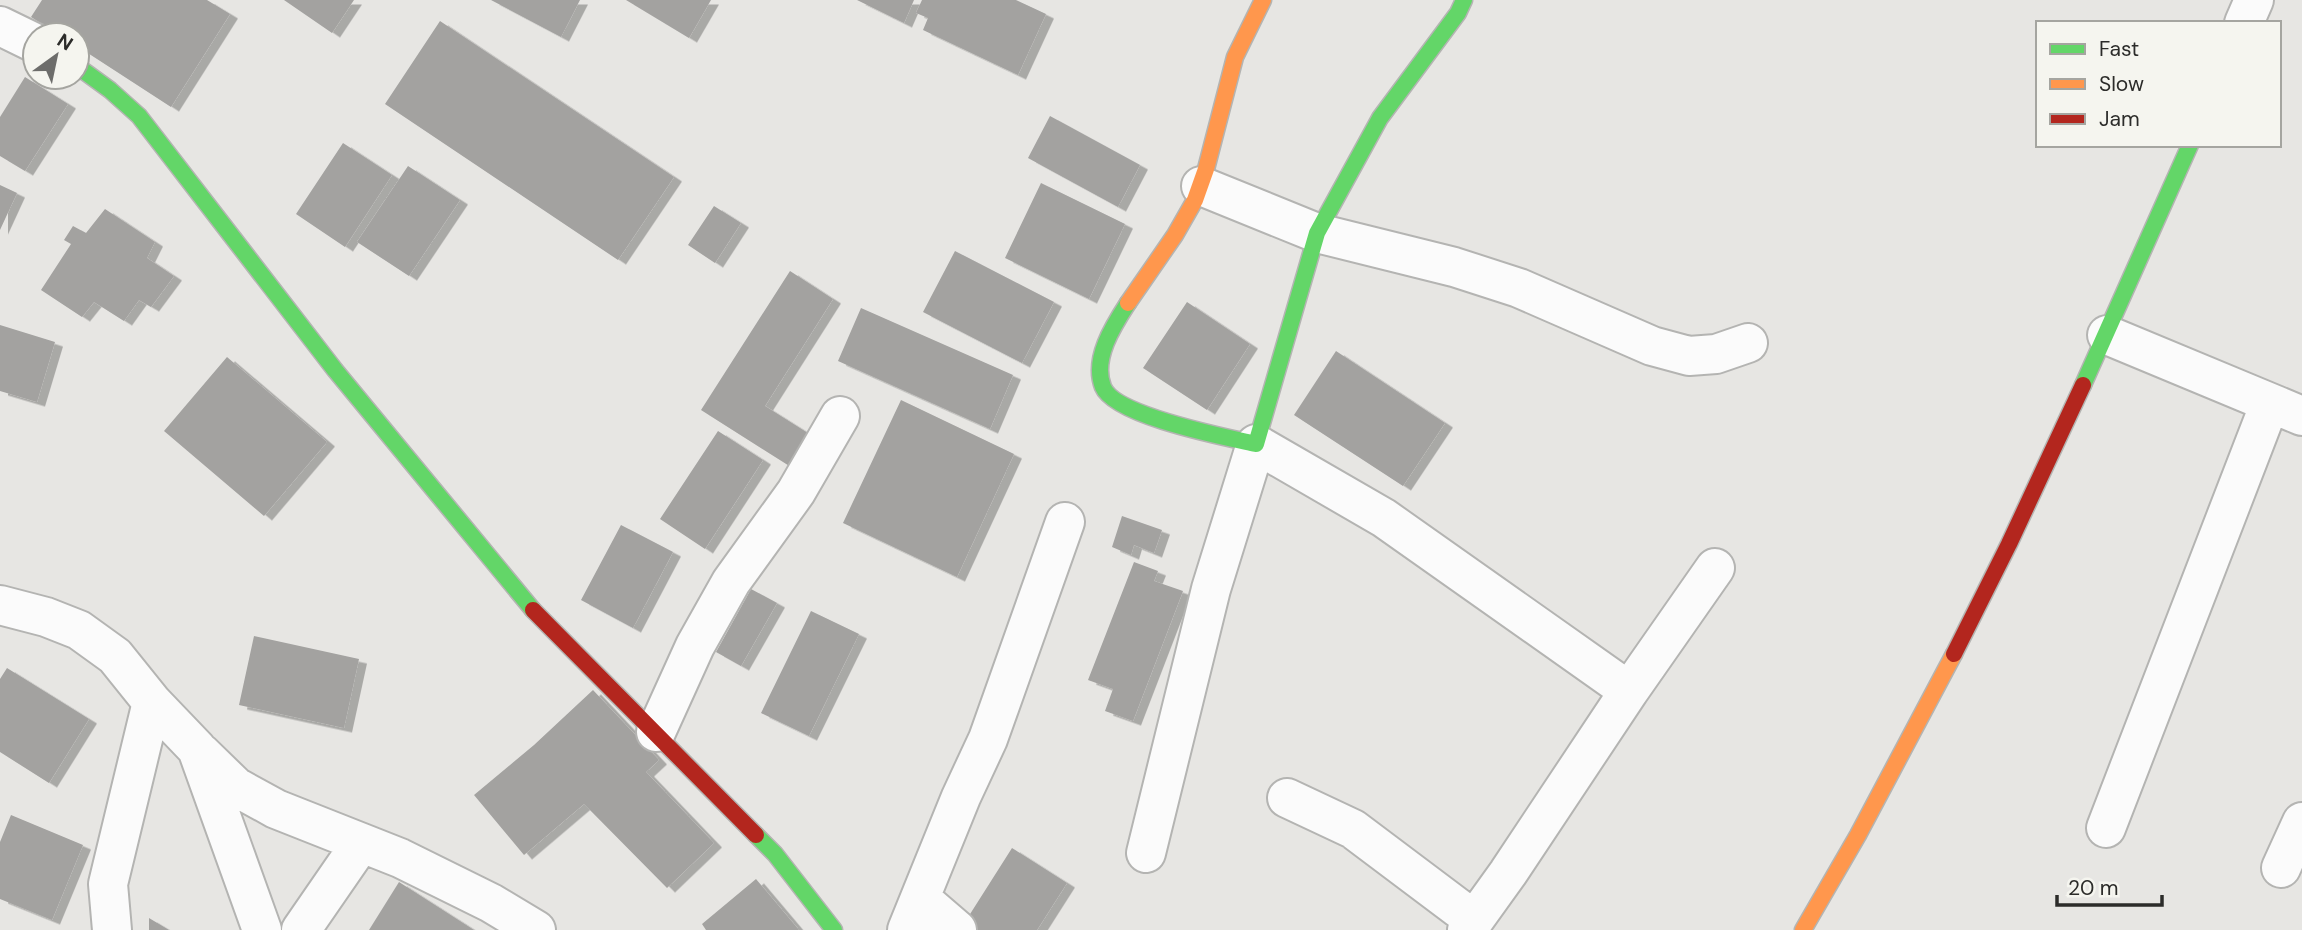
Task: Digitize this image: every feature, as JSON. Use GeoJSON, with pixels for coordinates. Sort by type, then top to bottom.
{"type":"FeatureCollection","features":[{"type":"Feature","properties":{"kind":"street"},"geometry":{"type":"LineString","coordinates":[[1263,0],[1235,57],[1201,186],[1173,239],[1113,326],[1101,356],[1100,379],[1104,391],[1117,403],[1138,413],[1256,444],[1384,517],[1629,691]]}},
{"type":"Feature","properties":{"kind":"street"},"geometry":{"type":"LineString","coordinates":[[1146,853],[1211,589],[1317,233],[1380,118],[1458,13],[1464,0]]}},
{"type":"Feature","properties":{"kind":"street"},"geometry":{"type":"LineString","coordinates":[[2245,21],[2254,0]]}},
{"type":"Feature","properties":{"kind":"street"},"geometry":{"type":"LineString","coordinates":[[0,26],[21,36]]}},
{"type":"Feature","properties":{"kind":"street"},"geometry":{"type":"LineString","coordinates":[[91,76],[139,117],[335,370],[524,600],[775,854],[834,930]]}},
{"type":"Feature","properties":{"kind":"street"},"geometry":{"type":"LineString","coordinates":[[1804,930],[1949,668],[2106,335],[2189,147]]}},
{"type":"Feature","properties":{"kind":"street"},"geometry":{"type":"LineString","coordinates":[[1201,186],[1317,233],[1454,267],[1506,284],[1652,346],[1689,356],[1716,354],[1748,343]]}},
{"type":"Feature","properties":{"kind":"street"},"geometry":{"type":"LineString","coordinates":[[2106,335],[2286,409],[2106,828]]}},
{"type":"Feature","properties":{"kind":"street"},"geometry":{"type":"LineString","coordinates":[[656,732],[695,646],[731,582],[796,492],[840,416]]}},
{"type":"Feature","properties":{"kind":"street"},"geometry":{"type":"LineString","coordinates":[[957,930],[914,915],[961,797],[988,739],[1065,522]]}},
{"type":"Feature","properties":{"kind":"street"},"geometry":{"type":"LineString","coordinates":[[1287,798],[1353,829],[1471,925],[1715,568]]}},
{"type":"Feature","properties":{"kind":"street"},"geometry":{"type":"LineString","coordinates":[[0,606],[46,617],[79,630],[116,656],[152,702],[236,787],[276,809],[423,869],[491,903],[536,930]]}},
{"type":"Feature","properties":{"kind":"street"},"geometry":{"type":"LineString","coordinates":[[112,930],[108,884],[152,702]]}},
{"type":"Feature","properties":{"kind":"street"},"geometry":{"type":"LineString","coordinates":[[197,749],[262,930]]}},
{"type":"Feature","properties":{"kind":"street"},"geometry":{"type":"LineString","coordinates":[[2281,869],[2302,822]]}},
{"type":"Feature","properties":{"kind":"street"},"geometry":{"type":"LineString","coordinates":[[301,930],[360,843]]}},
{"type":"Feature","properties":{"kind":"building"},"geometry":{"type":"Polygon","coordinates":[[[42,0],[207,0],[230,14],[171,107],[91,55],[91,21],[37,21],[31,17],[42,0]]]}},
{"type":"Feature","properties":{"kind":"building"},"geometry":{"type":"Polygon","coordinates":[[[284,0],[354,0],[332,33],[284,0]]]}},
{"type":"Feature","properties":{"kind":"building"},"geometry":{"type":"Polygon","coordinates":[[[491,0],[580,0],[561,37],[491,0]]]}},
{"type":"Feature","properties":{"kind":"building"},"geometry":{"type":"Polygon","coordinates":[[[626,0],[711,0],[689,38],[626,0]]]}},
{"type":"Feature","properties":{"kind":"building"},"geometry":{"type":"Polygon","coordinates":[[[857,0],[914,0],[904,23],[857,0]]]}},
{"type":"Feature","properties":{"kind":"building"},"geometry":{"type":"Polygon","coordinates":[[[922,0],[1016,0],[1046,14],[1018,75],[923,30],[928,18],[916,13],[922,0]]]}},
{"type":"Feature","properties":{"kind":"building"},"geometry":{"type":"Polygon","coordinates":[[[440,21],[674,177],[618,260],[385,104],[440,21]]]}},
{"type":"Feature","properties":{"kind":"building"},"geometry":{"type":"Polygon","coordinates":[[[21,83],[21,91],[47,91],[68,104],[25,171],[0,156],[0,117],[21,83]]]}},
{"type":"Feature","properties":{"kind":"building"},"geometry":{"type":"Polygon","coordinates":[[[1050,116],[1140,165],[1118,207],[1028,158],[1050,116]]]}},
{"type":"Feature","properties":{"kind":"building"},"geometry":{"type":"Polygon","coordinates":[[[343,143],[392,175],[345,247],[296,214],[343,143]]]}},
{"type":"Feature","properties":{"kind":"building"},"geometry":{"type":"Polygon","coordinates":[[[408,166],[460,200],[409,276],[357,242],[408,166]]]}},
{"type":"Feature","properties":{"kind":"building"},"geometry":{"type":"Polygon","coordinates":[[[1041,183],[1125,224],[1089,299],[1005,258],[1041,183]]]}},
{"type":"Feature","properties":{"kind":"building"},"geometry":{"type":"Polygon","coordinates":[[[0,185],[17,193],[0,230],[0,185]]]}},
{"type":"Feature","properties":{"kind":"building"},"geometry":{"type":"Polygon","coordinates":[[[714,206],[741,223],[715,263],[688,245],[714,206]]]}},
{"type":"Feature","properties":{"kind":"building"},"geometry":{"type":"Polygon","coordinates":[[[105,209],[155,242],[147,258],[174,276],[151,307],[139,300],[124,321],[94,302],[82,317],[41,290],[71,244],[64,240],[73,226],[86,233],[105,209]]]}},
{"type":"Feature","properties":{"kind":"building"},"geometry":{"type":"Polygon","coordinates":[[[955,251],[1054,302],[1022,363],[923,312],[955,251]]]}},
{"type":"Feature","properties":{"kind":"building"},"geometry":{"type":"Polygon","coordinates":[[[790,271],[833,299],[765,406],[811,435],[791,467],[701,410],[790,271]]]}},
{"type":"Feature","properties":{"kind":"building"},"geometry":{"type":"Polygon","coordinates":[[[1187,302],[1250,344],[1207,410],[1143,368],[1187,302]]]}},
{"type":"Feature","properties":{"kind":"building"},"geometry":{"type":"Polygon","coordinates":[[[861,308],[1013,375],[990,429],[838,361],[861,308]]]}},
{"type":"Feature","properties":{"kind":"building"},"geometry":{"type":"Polygon","coordinates":[[[0,325],[55,342],[37,402],[0,391],[0,325]]]}},
{"type":"Feature","properties":{"kind":"building"},"geometry":{"type":"Polygon","coordinates":[[[1336,351],[1445,423],[1403,486],[1294,415],[1336,351]]]}},
{"type":"Feature","properties":{"kind":"building"},"geometry":{"type":"Polygon","coordinates":[[[227,357],[327,442],[264,516],[164,431],[227,357]]]}},
{"type":"Feature","properties":{"kind":"building"},"geometry":{"type":"Polygon","coordinates":[[[901,400],[1014,454],[957,577],[843,523],[901,400]]]}},
{"type":"Feature","properties":{"kind":"building"},"geometry":{"type":"Polygon","coordinates":[[[718,431],[763,460],[705,549],[660,519],[718,431]]]}},
{"type":"Feature","properties":{"kind":"building"},"geometry":{"type":"Polygon","coordinates":[[[1122,516],[1162,530],[1154,553],[1134,545],[1131,555],[1112,547],[1122,516]]]}},
{"type":"Feature","properties":{"kind":"building"},"geometry":{"type":"Polygon","coordinates":[[[621,525],[673,552],[633,628],[581,600],[621,525]]]}},
{"type":"Feature","properties":{"kind":"building"},"geometry":{"type":"Polygon","coordinates":[[[1134,562],[1158,571],[1154,581],[1183,591],[1133,721],[1105,711],[1113,689],[1088,680],[1134,562]]]}},
{"type":"Feature","properties":{"kind":"building"},"geometry":{"type":"Polygon","coordinates":[[[751,589],[777,603],[741,666],[716,652],[751,589]]]}},
{"type":"Feature","properties":{"kind":"building"},"geometry":{"type":"Polygon","coordinates":[[[811,611],[859,634],[809,736],[761,713],[811,611]]]}},
{"type":"Feature","properties":{"kind":"building"},"geometry":{"type":"Polygon","coordinates":[[[254,636],[359,659],[344,728],[239,705],[254,636]]]}},
{"type":"Feature","properties":{"kind":"building"},"geometry":{"type":"Polygon","coordinates":[[[7,668],[89,719],[49,783],[0,752],[0,679],[7,668]]]}},
{"type":"Feature","properties":{"kind":"building"},"geometry":{"type":"Polygon","coordinates":[[[593,690],[659,760],[646,772],[714,843],[667,888],[584,804],[524,855],[474,795],[534,745],[593,690]]]}},
{"type":"Feature","properties":{"kind":"building"},"geometry":{"type":"Polygon","coordinates":[[[11,815],[83,845],[52,920],[0,899],[0,842],[11,815]]]}},
{"type":"Feature","properties":{"kind":"building"},"geometry":{"type":"Polygon","coordinates":[[[1012,848],[1067,883],[1037,930],[978,930],[965,922],[1012,848]]]}},
{"type":"Feature","properties":{"kind":"building"},"geometry":{"type":"Polygon","coordinates":[[[756,879],[799,930],[706,930],[702,924],[756,879]]]}},
{"type":"Feature","properties":{"kind":"building"},"geometry":{"type":"Polygon","coordinates":[[[399,882],[474,930],[369,930],[399,882]]]}},
{"type":"Feature","properties":{"kind":"building"},"geometry":{"type":"Polygon","coordinates":[[[149,918],[169,930],[149,930],[149,918]]]}},
{"type":"Feature","properties":{"kind":"traffic: fast"},"geometry":{"type":"LineString","coordinates":[[1128,303],[1106,343],[1100,365],[1103,387],[1112,397],[1128,407],[1172,424],[1256,444],[1317,233],[1380,118],[1458,13],[1464,0]]}},
{"type":"Feature","properties":{"kind":"traffic: fast"},"geometry":{"type":"LineString","coordinates":[[91,76],[139,116],[335,370],[533,610]]}},
{"type":"Feature","properties":{"kind":"traffic: fast"},"geometry":{"type":"LineString","coordinates":[[2083,385],[2189,147]]}},
{"type":"Feature","properties":{"kind":"traffic: fast"},"geometry":{"type":"LineString","coordinates":[[756,835],[775,854],[834,930]]}},
{"type":"Feature","properties":{"kind":"traffic: slow"},"geometry":{"type":"LineString","coordinates":[[1128,303],[1175,235],[1195,200],[1206,169],[1235,57],[1263,0]]}},
{"type":"Feature","properties":{"kind":"traffic: slow"},"geometry":{"type":"LineString","coordinates":[[1803,930],[1858,835],[1954,654]]}},
{"type":"Feature","properties":{"kind":"traffic: jam"},"geometry":{"type":"LineString","coordinates":[[1954,654],[2083,385]]}},
{"type":"Feature","properties":{"kind":"traffic: jam"},"geometry":{"type":"LineString","coordinates":[[533,610],[756,835]]}}]}
